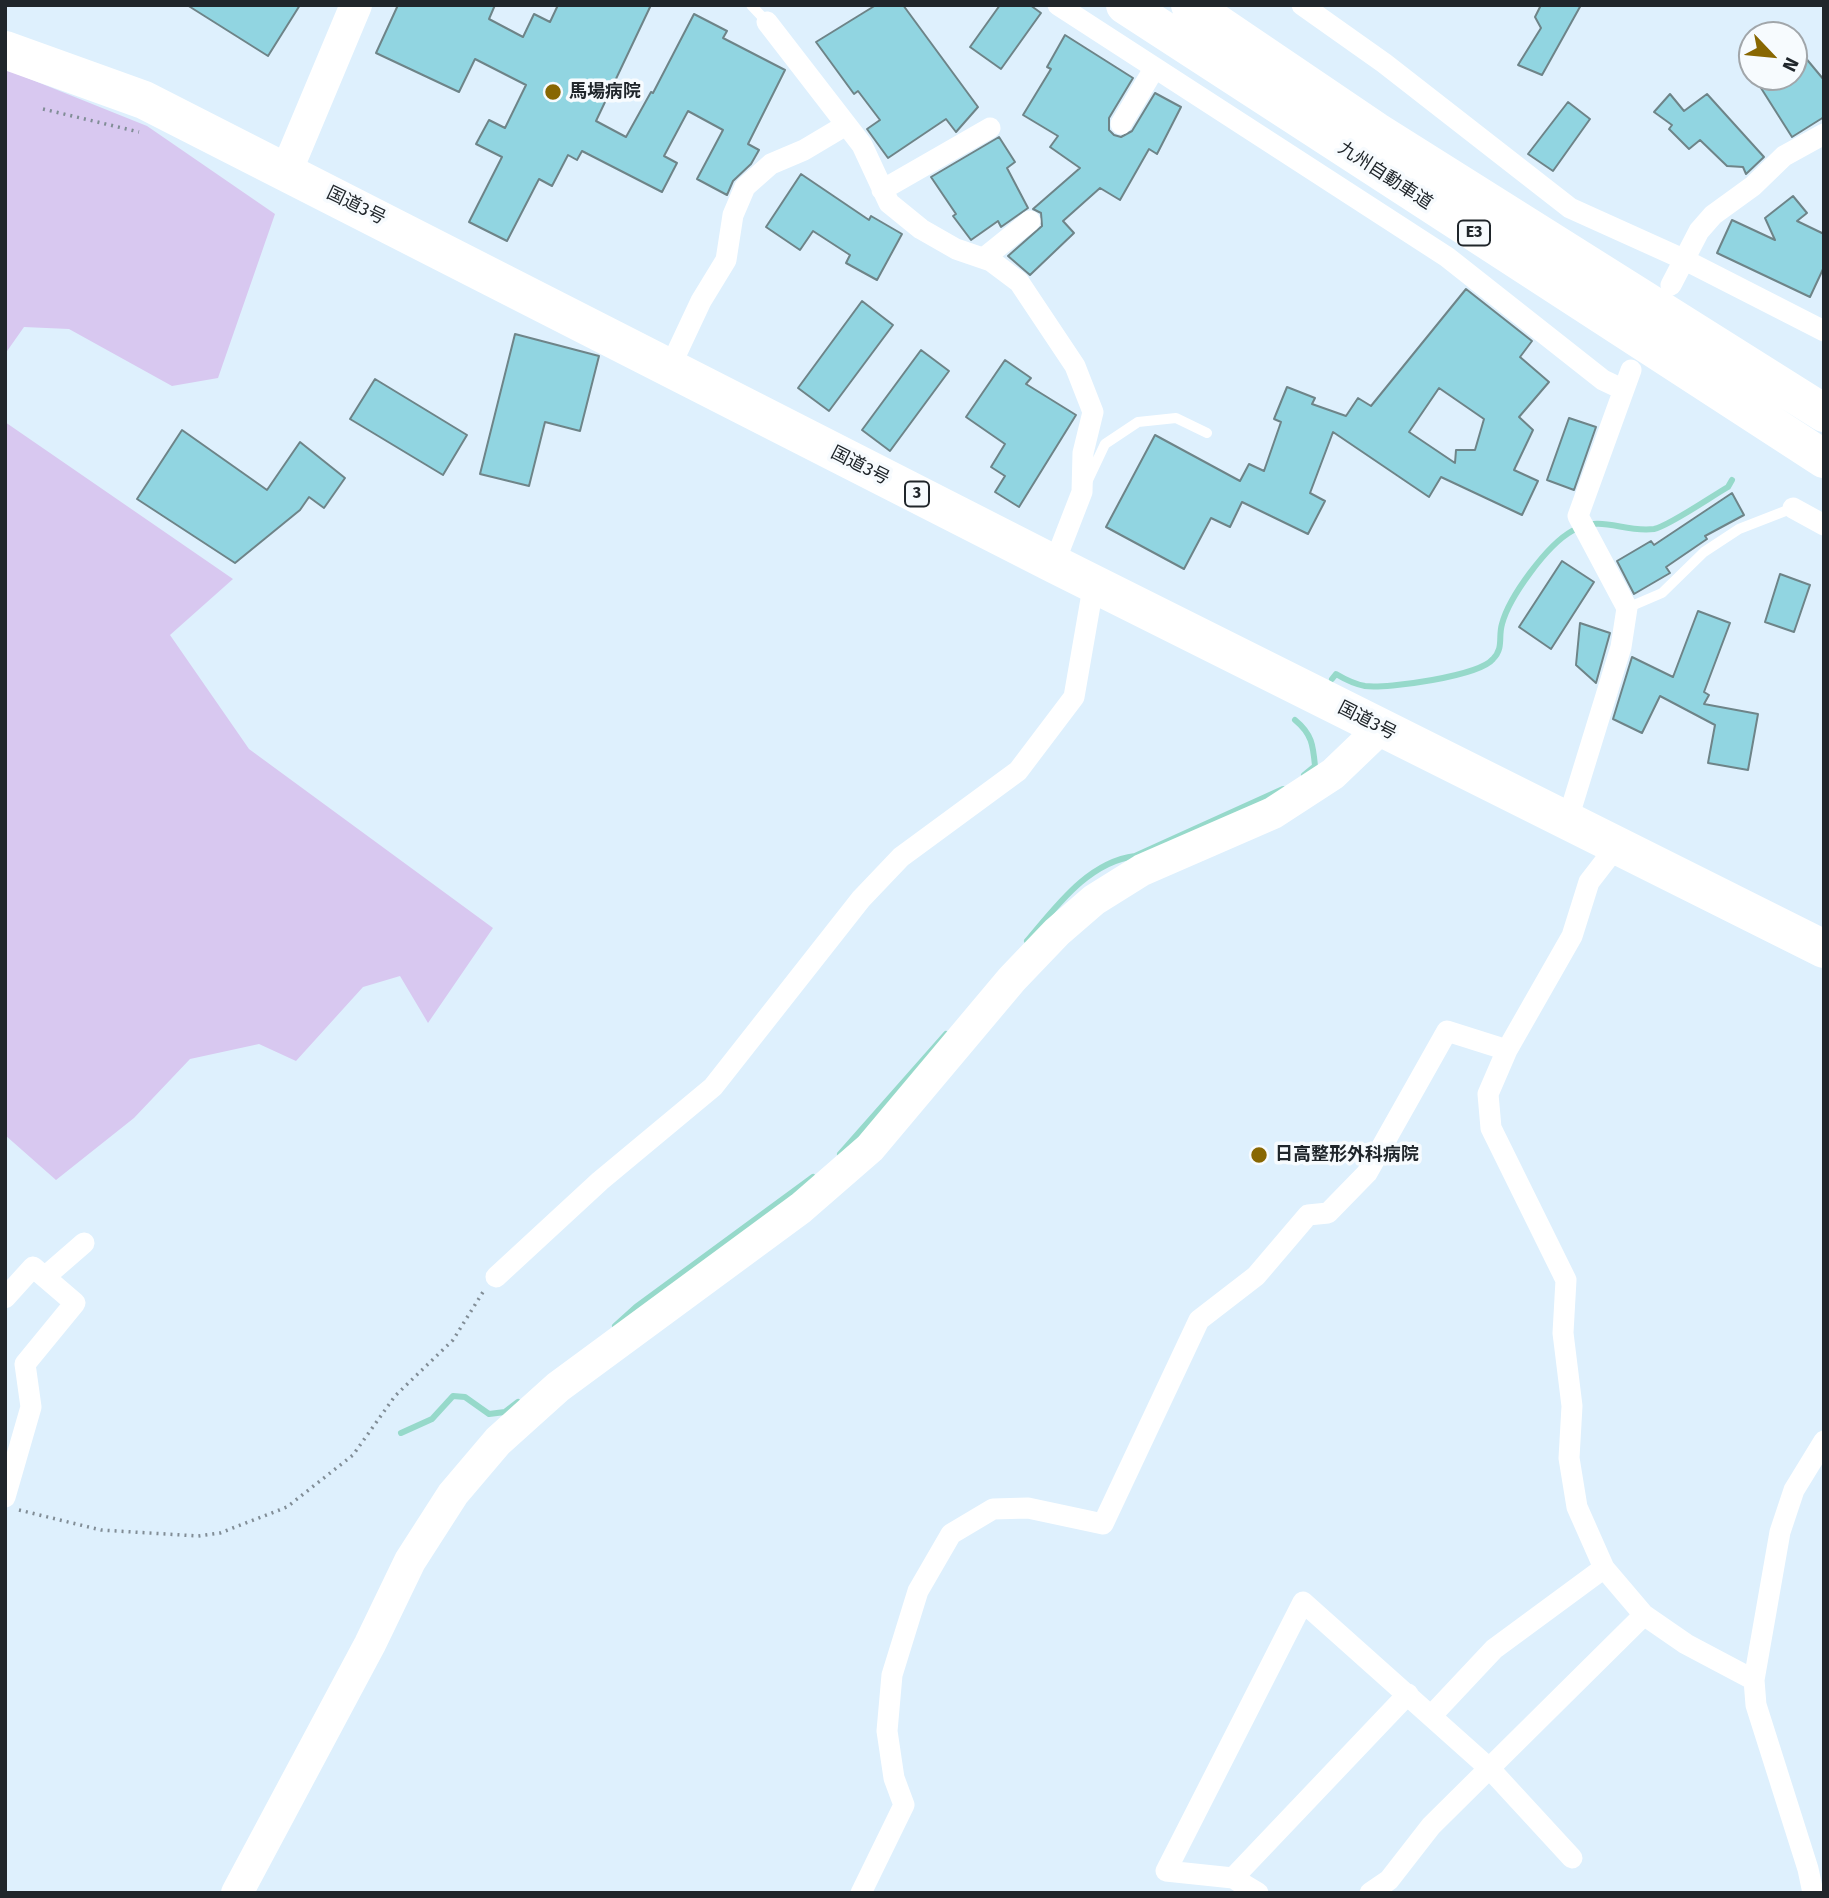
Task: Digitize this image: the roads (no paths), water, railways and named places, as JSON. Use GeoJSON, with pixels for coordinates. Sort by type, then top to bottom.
{"type":"FeatureCollection","features":[{"type":"Feature","properties":{"kind":"highway","name":"九州自動車道"},"geometry":{"type":"LineString","coordinates":[[1125,5],[1824,459]]}},
{"type":"Feature","properties":{"kind":"highway","name":"九州自動車道"},"geometry":{"type":"LineString","coordinates":[[1190,5],[1376,131],[1824,413]]}},
{"type":"Feature","properties":{"kind":"highway","name":"国道3号"},"geometry":{"type":"LineString","coordinates":[[5,50],[144,100],[1054,564],[1824,949]]}},
{"type":"Feature","properties":{"kind":"street"},"geometry":{"type":"LineString","coordinates":[[286,172],[356,5]]}},
{"type":"Feature","properties":{"kind":"street"},"geometry":{"type":"LineString","coordinates":[[1058,5],[1447,257],[1603,380],[1626,380],[1583,525],[1627,608],[1621,647],[1567,821]]}},
{"type":"Feature","properties":{"kind":"street"},"geometry":{"type":"LineString","coordinates":[[1302,5],[1384,62],[1570,208],[1683,259],[1824,331]]}},
{"type":"Feature","properties":{"kind":"street"},"geometry":{"type":"LineString","coordinates":[[766,14],[862,145],[889,203],[921,229],[956,249],[984,258],[1019,282],[1075,366],[1093,412],[1083,453],[1081,495],[1054,564]]}},
{"type":"Feature","properties":{"kind":"street"},"geometry":{"type":"LineString","coordinates":[[1121,124],[1154,69]]}},
{"type":"Feature","properties":{"kind":"street"},"geometry":{"type":"LineString","coordinates":[[670,367],[701,301],[726,260],[733,215],[745,187],[771,164],[804,150],[846,125]]}},
{"type":"Feature","properties":{"kind":"street"},"geometry":{"type":"LineString","coordinates":[[882,190],[990,128]]}},
{"type":"Feature","properties":{"kind":"street"},"geometry":{"type":"LineString","coordinates":[[1671,285],[1683,259],[1713,215],[1752,186],[1784,156],[1824,134]]}},
{"type":"Feature","properties":{"kind":"street"},"geometry":{"type":"LineString","coordinates":[[984,258],[1030,221]]}},
{"type":"Feature","properties":{"kind":"street"},"geometry":{"type":"LineString","coordinates":[[1793,508],[1824,525]]}},
{"type":"Feature","properties":{"kind":"street"},"geometry":{"type":"LineString","coordinates":[[496,1277],[600,1181],[713,1087],[861,899],[901,857],[1018,771],[1074,697],[1094,582]]}},
{"type":"Feature","properties":{"kind":"street"},"geometry":{"type":"LineString","coordinates":[[237,1893],[370,1644],[410,1561],[453,1494],[498,1441],[558,1387],[801,1208],[870,1148],[1012,979],[1056,932],[1094,900],[1142,870],[1273,814],[1333,774],[1381,728]]}},
{"type":"Feature","properties":{"kind":"street"},"geometry":{"type":"LineString","coordinates":[[1616,847],[1590,882],[1572,936],[1507,1050],[1488,1094],[1491,1128],[1566,1279],[1563,1333],[1572,1406],[1569,1458],[1577,1507],[1604,1567],[1644,1615],[1686,1644],[1754,1680]]}},
{"type":"Feature","properties":{"kind":"street"},"geometry":{"type":"LineString","coordinates":[[861,1893],[904,1805],[894,1778],[887,1731],[892,1675],[918,1591],[951,1534],[993,1510],[1028,1507],[1103,1524],[1199,1320],[1256,1276],[1308,1214],[1328,1213],[1367,1173],[1447,1031],[1507,1050]]}},
{"type":"Feature","properties":{"kind":"street"},"geometry":{"type":"LineString","coordinates":[[46,1276],[84,1243]]}},
{"type":"Feature","properties":{"kind":"street"},"geometry":{"type":"LineString","coordinates":[[5,1298],[33,1266],[75,1303],[25,1364],[31,1407],[10,1503]]}},
{"type":"Feature","properties":{"kind":"street"},"geometry":{"type":"LineString","coordinates":[[1813,1893],[1808,1869],[1756,1705],[1754,1680],[1780,1532],[1794,1490],[1824,1441]]}},
{"type":"Feature","properties":{"kind":"street"},"geometry":{"type":"LineString","coordinates":[[1432,1715],[1494,1649],[1604,1567]]}},
{"type":"Feature","properties":{"kind":"street"},"geometry":{"type":"LineString","coordinates":[[1258,1893],[1233,1878],[1166,1871],[1303,1602],[1490,1769],[1572,1858]]}},
{"type":"Feature","properties":{"kind":"street"},"geometry":{"type":"LineString","coordinates":[[1370,1893],[1394,1886],[1431,1826],[1644,1615]]}},
{"type":"Feature","properties":{"kind":"street"},"geometry":{"type":"LineString","coordinates":[[1233,1878],[1408,1694]]}},
{"type":"Feature","properties":{"kind":"lane"},"geometry":{"type":"LineString","coordinates":[[751,5],[766,14]]}},
{"type":"Feature","properties":{"kind":"lane"},"geometry":{"type":"LineString","coordinates":[[1081,495],[1105,444],[1138,422],[1176,418],[1207,433]]}},
{"type":"Feature","properties":{"kind":"lane"},"geometry":{"type":"LineString","coordinates":[[1627,608],[1662,593],[1704,552],[1739,529],[1793,508]]}},
{"type":"Feature","properties":{"kind":"waterway"},"geometry":{"type":"LineString","coordinates":[[1332,679],[1336,674],[1365,686],[1393,685],[1452,676],[1484,665],[1493,659],[1500,647],[1502,624],[1512,600],[1541,559],[1562,538],[1583,526],[1593,524],[1643,530],[1661,527],[1728,487],[1732,480]]}},
{"type":"Feature","properties":{"kind":"waterway"},"geometry":{"type":"LineString","coordinates":[[1295,720],[1311,740],[1313,752],[1315,766],[1304,775]]}},
{"type":"Feature","properties":{"kind":"waterway"},"geometry":{"type":"LineString","coordinates":[[1027,941],[1074,888],[1102,867],[1135,856],[1283,789]]}},
{"type":"Feature","properties":{"kind":"waterway"},"geometry":{"type":"LineString","coordinates":[[840,1154],[946,1034]]}},
{"type":"Feature","properties":{"kind":"waterway"},"geometry":{"type":"LineString","coordinates":[[615,1326],[636,1307],[813,1177]]}},
{"type":"Feature","properties":{"kind":"waterway"},"geometry":{"type":"LineString","coordinates":[[401,1433],[432,1419],[453,1396],[465,1397],[489,1414],[505,1412],[518,1402]]}},
{"type":"Feature","properties":{"kind":"place","name":"馬場病院"},"geometry":{"type":"Point","coordinates":[553,92]}},
{"type":"Feature","properties":{"kind":"place","name":"日高整形外科病院"},"geometry":{"type":"Point","coordinates":[1259,1155]}}]}
